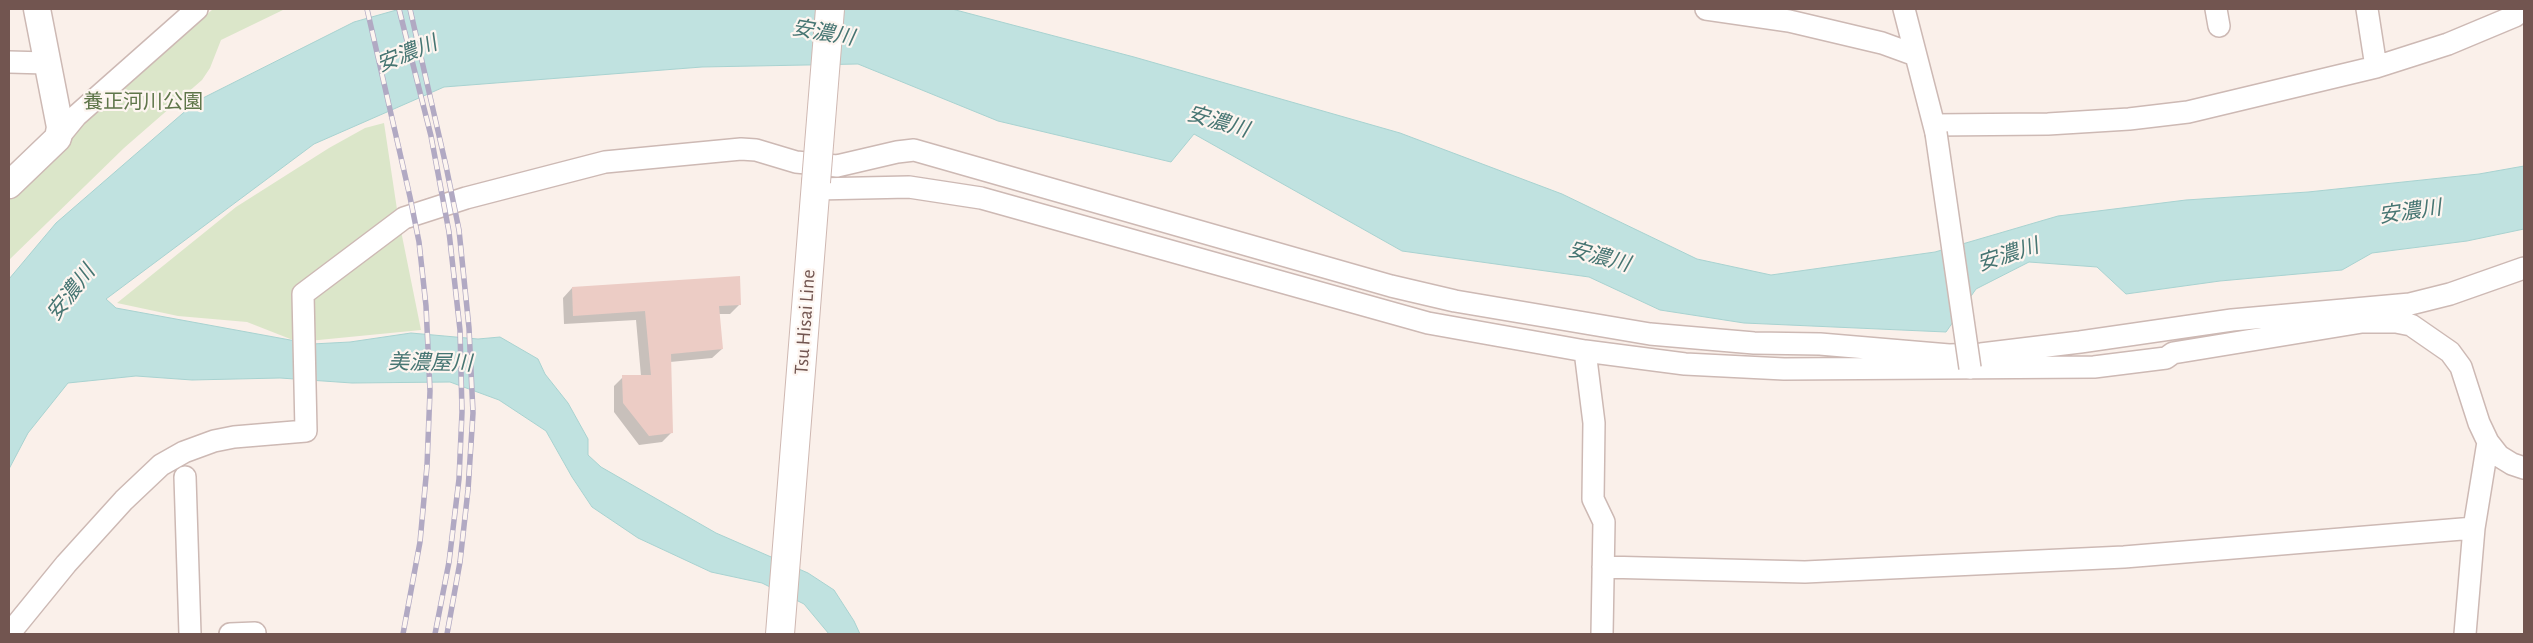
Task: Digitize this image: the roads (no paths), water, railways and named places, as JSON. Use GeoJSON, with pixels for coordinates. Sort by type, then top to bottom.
{"type":"FeatureCollection","features":[{"type":"Feature","properties":{"kind":"main road","name":"Tsu Hisai Line"},"geometry":{"type":"LineString","coordinates":[[780,634],[830,9]]}},
{"type":"Feature","properties":{"kind":"street"},"geometry":{"type":"LineString","coordinates":[[36,9],[46,63],[59,116],[58,138]]}},
{"type":"Feature","properties":{"kind":"street"},"geometry":{"type":"LineString","coordinates":[[9,185],[58,138],[76,116],[197,9]]}},
{"type":"Feature","properties":{"kind":"street"},"geometry":{"type":"LineString","coordinates":[[1706,9],[1789,21],[1882,43],[1914,56]]}},
{"type":"Feature","properties":{"kind":"street"},"geometry":{"type":"LineString","coordinates":[[1904,9],[1914,56],[1935,129],[1970,368]]}},
{"type":"Feature","properties":{"kind":"street"},"geometry":{"type":"LineString","coordinates":[[2367,9],[2376,67]]}},
{"type":"Feature","properties":{"kind":"street"},"geometry":{"type":"LineString","coordinates":[[1935,129],[2129,119],[2188,112],[2376,67],[2448,44],[2515,16],[2524,9]]}},
{"type":"Feature","properties":{"kind":"street"},"geometry":{"type":"LineString","coordinates":[[9,62],[46,63]]}},
{"type":"Feature","properties":{"kind":"street"},"geometry":{"type":"LineString","coordinates":[[9,634],[66,564],[124,500],[161,465],[184,452],[234,437],[306,431],[303,294],[404,218],[466,198],[605,162],[741,149],[756,150],[796,162],[837,166],[914,150],[1381,283],[1455,301],[1650,334],[1754,343],[1820,344],[1949,355],[1981,354],[2232,320],[2410,304],[2450,294],[2524,268]]}},
{"type":"Feature","properties":{"kind":"street"},"geometry":{"type":"LineString","coordinates":[[816,185],[909,187],[981,198],[1428,323],[1585,351],[1685,364],[1784,370],[2094,367],[2166,358],[2172,354],[2362,322],[2396,322],[2411,325],[2450,352],[2461,367],[2479,423],[2488,442],[2499,456],[2512,464],[2524,468]]}},
{"type":"Feature","properties":{"kind":"street"},"geometry":{"type":"LineString","coordinates":[[1585,351],[1594,423],[1592,499],[1604,522],[1602,634]]}},
{"type":"Feature","properties":{"kind":"street"},"geometry":{"type":"LineString","coordinates":[[2465,634],[2474,528],[2488,442]]}},
{"type":"Feature","properties":{"kind":"street"},"geometry":{"type":"LineString","coordinates":[[185,477],[190,634]]}},
{"type":"Feature","properties":{"kind":"street"},"geometry":{"type":"LineString","coordinates":[[1603,567],[1814,572],[2124,557],[2474,528]]}},
{"type":"Feature","properties":{"kind":"street"},"geometry":{"type":"LineString","coordinates":[[230,634],[255,633]]}},
{"type":"Feature","properties":{"kind":"water"},"geometry":{"type":"Polygon","coordinates":[[[400,9],[952,9],[1134,57],[1400,133],[1562,194],[1697,259],[1771,275],[1935,252],[2058,216],[2186,200],[2308,192],[2479,174],[2524,166],[2524,229],[2467,241],[2372,253],[2342,270],[2220,281],[2126,294],[2097,267],[2029,262],[1976,289],[1946,332],[1744,323],[1660,310],[1589,277],[1402,251],[1194,134],[1171,162],[998,121],[858,64],[702,67],[444,87],[314,144],[106,299],[116,308],[312,344],[350,342],[411,333],[478,339],[500,337],[538,359],[545,374],[568,403],[588,439],[588,455],[601,467],[716,533],[808,573],[834,590],[860,634],[829,634],[804,604],[762,583],[711,572],[638,538],[592,507],[572,477],[546,431],[499,400],[450,382],[352,383],[280,378],[192,380],[136,376],[68,383],[28,433],[9,469],[9,279],[56,223],[197,101],[354,22],[400,9]]]}},
{"type":"Feature","properties":{"kind":"railway"},"geometry":{"type":"LineString","coordinates":[[367,9],[419,242],[426,306],[430,391],[427,466],[420,542],[403,634]]}},
{"type":"Feature","properties":{"kind":"railway"},"geometry":{"type":"LineString","coordinates":[[399,9],[431,136],[449,232],[460,330],[462,412],[459,479],[449,562],[435,634]]}},
{"type":"Feature","properties":{"kind":"railway"},"geometry":{"type":"LineString","coordinates":[[410,9],[459,230],[469,328],[473,413],[468,490],[460,562],[447,634]]}},
{"type":"Feature","properties":{"kind":"water label","name":"安濃川"},"geometry":{"type":"Point","coordinates":[823,33]}},
{"type":"Feature","properties":{"kind":"water label","name":"安濃川"},"geometry":{"type":"Point","coordinates":[407,54]}},
{"type":"Feature","properties":{"kind":"water label","name":"安濃川"},"geometry":{"type":"Point","coordinates":[1218,122]}},
{"type":"Feature","properties":{"kind":"water label","name":"安濃川"},"geometry":{"type":"Point","coordinates":[2410,212]}},
{"type":"Feature","properties":{"kind":"water label","name":"安濃川"},"geometry":{"type":"Point","coordinates":[2008,255]}},
{"type":"Feature","properties":{"kind":"water label","name":"安濃川"},"geometry":{"type":"Point","coordinates":[1599,257]}},
{"type":"Feature","properties":{"kind":"water label","name":"安濃川"},"geometry":{"type":"Point","coordinates":[71,293]}},
{"type":"Feature","properties":{"kind":"water label","name":"美濃屋川"},"geometry":{"type":"Point","coordinates":[430,363]}},
{"type":"Feature","properties":{"kind":"park label","name":"養正河川公園"},"geometry":{"type":"Point","coordinates":[143,102]}}]}
